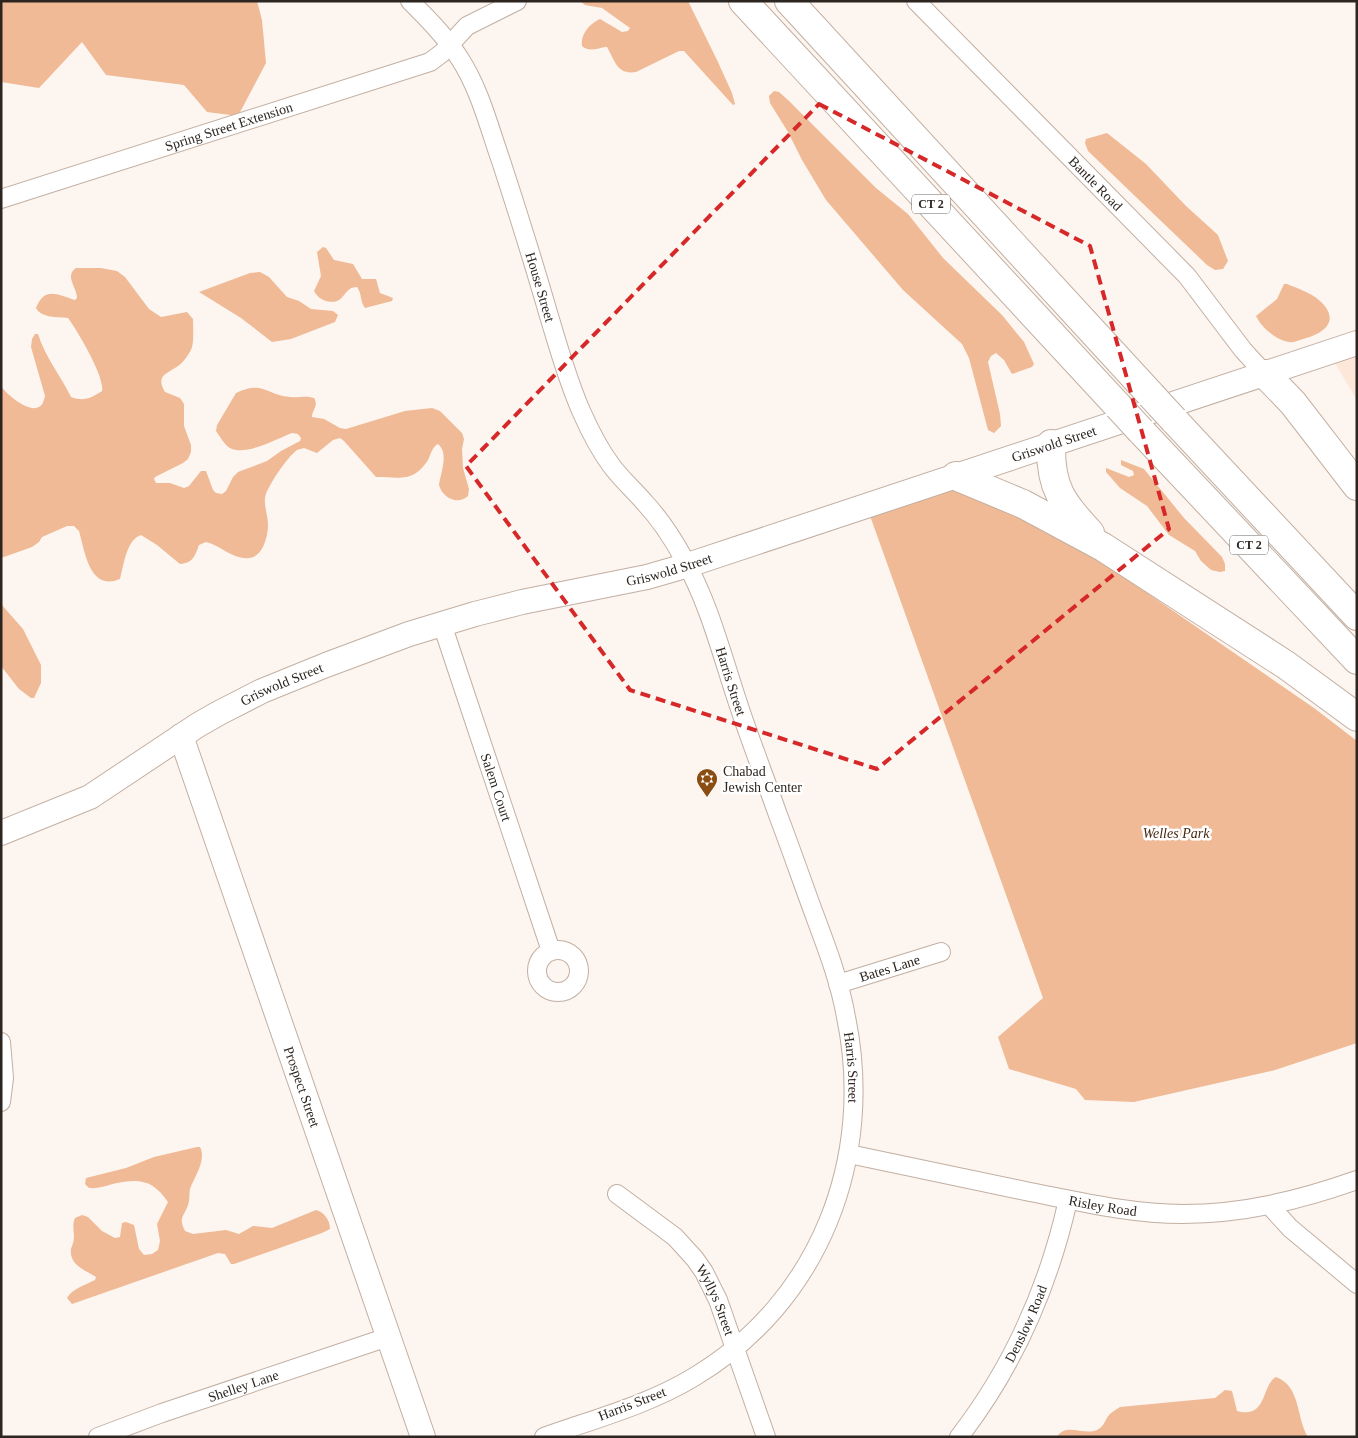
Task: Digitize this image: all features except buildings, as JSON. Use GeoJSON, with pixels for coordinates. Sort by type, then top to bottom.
{"type":"FeatureCollection","features":[{"type":"Feature","properties":{"kind":"highway","name":"CT 2"},"geometry":{"type":"LineString","coordinates":[[743,1],[1140,431],[1357,660]]}},
{"type":"Feature","properties":{"kind":"highway","name":"CT 2"},"geometry":{"type":"LineString","coordinates":[[789,1],[1357,616]]}},
{"type":"Feature","properties":{"kind":"highway"},"geometry":{"type":"LineString","coordinates":[[1265,374],[1293,403],[1357,486]]}},
{"type":"Feature","properties":{"kind":"highway"},"geometry":{"type":"LineString","coordinates":[[1051,444],[1053,472],[1058,492],[1067,506],[1102,547]]}},
{"type":"Feature","properties":{"kind":"highway"},"geometry":{"type":"LineString","coordinates":[[956,476],[1023,504],[1102,547],[1280,660],[1357,718]]}},
{"type":"Feature","properties":{"kind":"main road","name":"Griswold Street"},"geometry":{"type":"LineString","coordinates":[[1,834],[90,797],[219,713],[270,688],[367,649],[442,624],[522,602],[647,577],[688,566],[1357,343]]}},
{"type":"Feature","properties":{"kind":"main road","name":"Prospect Street"},"geometry":{"type":"LineString","coordinates":[[181,736],[423,1437]]}},
{"type":"Feature","properties":{"kind":"street","name":"House Street"},"geometry":{"type":"LineString","coordinates":[[410,1],[450,44],[472,79],[484,111],[571,386],[582,414],[602,453],[620,477],[662,523],[688,566]]}},
{"type":"Feature","properties":{"kind":"street","name":"Spring Street Extension"},"geometry":{"type":"LineString","coordinates":[[1,199],[430,62],[467,26],[517,1]]}},
{"type":"Feature","properties":{"kind":"street","name":"Bantle Road"},"geometry":{"type":"LineString","coordinates":[[916,1],[1176,264],[1206,300],[1242,350],[1265,374]]}},
{"type":"Feature","properties":{"kind":"street","name":"Harris Street"},"geometry":{"type":"LineString","coordinates":[[544,1437],[629,1407],[674,1388],[702,1372],[753,1332],[775,1308],[812,1256],[825,1231],[835,1205],[849,1154],[854,1122],[854,1067],[846,1016],[838,984],[743,718],[711,618],[688,566]]}},
{"type":"Feature","properties":{"kind":"street","name":"Salem Court"},"geometry":{"type":"LineString","coordinates":[[442,624],[551,951]]}},
{"type":"Feature","properties":{"kind":"street","name":"Bates Lane"},"geometry":{"type":"LineString","coordinates":[[838,984],[941,952]]}},
{"type":"Feature","properties":{"kind":"street"},"geometry":{"type":"LineString","coordinates":[[1,1042],[4,1078],[1,1102]]}},
{"type":"Feature","properties":{"kind":"street","name":"Risley Road"},"geometry":{"type":"LineString","coordinates":[[849,1154],[1068,1200],[1125,1210],[1183,1214],[1241,1211],[1270,1206],[1299,1199],[1357,1180]]}},
{"type":"Feature","properties":{"kind":"street","name":"Wyllys Street"},"geometry":{"type":"LineString","coordinates":[[617,1194],[669,1232],[695,1259],[711,1286],[766,1437]]}},
{"type":"Feature","properties":{"kind":"street","name":"Denslow Road"},"geometry":{"type":"LineString","coordinates":[[959,1437],[995,1384],[1024,1330],[1051,1264],[1068,1200]]}},
{"type":"Feature","properties":{"kind":"street"},"geometry":{"type":"LineString","coordinates":[[1270,1206],[1290,1228],[1357,1284]]}},
{"type":"Feature","properties":{"kind":"street","name":"Shelley Lane"},"geometry":{"type":"LineString","coordinates":[[98,1437],[162,1413],[388,1337]]}},
{"type":"Feature","properties":{"kind":"highlighted area"},"geometry":{"type":"Polygon","coordinates":[[[819,104],[1090,246],[1169,529],[877,769],[630,690],[466,466],[819,104]]]}},
{"type":"Feature","properties":{"kind":"shaded area"},"geometry":{"type":"Polygon","coordinates":[[[1357,356],[1357,400],[1335,363],[1357,356]]]}},
{"type":"Feature","properties":{"kind":"green space"},"geometry":{"type":"Polygon","coordinates":[[[1,1],[257,1],[262,20],[266,63],[238,116],[207,112],[184,85],[106,75],[82,42],[39,88],[1,82],[1,1]]]}},
{"type":"Feature","properties":{"kind":"green space"},"geometry":{"type":"Polygon","coordinates":[[[580,1],[688,1],[717,60],[735,104],[733,105],[684,51],[679,51],[636,72],[630,72],[617,66],[607,47],[593,50],[585,48],[582,46],[584,34],[589,26],[600,19],[622,32],[628,31],[630,28],[602,8],[585,5],[580,1]]]}},
{"type":"Feature","properties":{"kind":"green space"},"geometry":{"type":"Polygon","coordinates":[[[774,91],[779,92],[788,100],[876,188],[908,214],[943,258],[1002,315],[1024,342],[1034,364],[1032,367],[1012,374],[1004,360],[996,353],[991,356],[988,362],[1000,414],[1001,426],[994,433],[988,430],[969,358],[962,344],[903,290],[826,200],[770,103],[769,96],[774,91]]]}},
{"type":"Feature","properties":{"kind":"green space"},"geometry":{"type":"Polygon","coordinates":[[[1107,133],[1146,164],[1186,206],[1218,235],[1228,261],[1223,269],[1215,270],[1207,265],[1088,151],[1085,143],[1086,139],[1107,133]]]}},
{"type":"Feature","properties":{"kind":"green space"},"geometry":{"type":"Polygon","coordinates":[[[323,247],[326,248],[334,260],[353,264],[362,279],[376,279],[380,293],[393,298],[392,301],[365,308],[357,287],[349,290],[337,301],[326,301],[319,297],[314,291],[321,276],[317,252],[323,247]]]}},
{"type":"Feature","properties":{"kind":"green space"},"geometry":{"type":"Polygon","coordinates":[[[76,268],[101,268],[117,271],[125,277],[149,309],[161,317],[187,312],[193,319],[193,341],[190,352],[185,360],[166,373],[161,382],[165,392],[180,398],[184,404],[184,426],[191,445],[191,452],[188,459],[183,463],[155,477],[156,483],[170,483],[184,488],[189,486],[201,471],[206,471],[213,490],[216,493],[222,494],[238,472],[267,461],[300,441],[301,438],[298,434],[292,433],[246,450],[232,449],[223,442],[216,431],[217,425],[236,393],[245,389],[259,388],[282,396],[314,398],[316,406],[312,417],[324,419],[340,428],[346,429],[405,411],[432,408],[440,411],[462,433],[464,439],[462,449],[463,468],[469,489],[468,496],[464,499],[455,500],[443,493],[439,485],[444,458],[438,444],[433,449],[428,460],[417,472],[399,478],[376,477],[340,438],[333,440],[317,453],[304,448],[297,450],[283,465],[266,493],[268,530],[264,545],[254,557],[238,557],[206,542],[199,545],[195,556],[191,560],[180,564],[157,545],[141,535],[129,547],[120,579],[101,580],[90,567],[79,531],[74,526],[67,526],[42,537],[32,547],[1,558],[1,386],[13,398],[24,405],[35,408],[41,405],[45,396],[31,347],[32,339],[35,334],[38,334],[45,351],[71,397],[87,398],[102,391],[102,384],[95,365],[68,318],[42,314],[36,308],[43,297],[48,294],[75,300],[77,298],[71,278],[76,268]]]}},
{"type":"Feature","properties":{"kind":"green space"},"geometry":{"type":"Polygon","coordinates":[[[260,272],[269,277],[287,297],[299,301],[311,309],[333,311],[338,315],[335,322],[291,339],[272,342],[241,318],[199,292],[250,273],[260,272]]]}},
{"type":"Feature","properties":{"kind":"green space"},"geometry":{"type":"Polygon","coordinates":[[[1284,284],[1307,292],[1324,305],[1329,312],[1330,319],[1328,324],[1319,333],[1290,342],[1284,341],[1270,333],[1262,325],[1256,316],[1277,299],[1284,284]]]}},
{"type":"Feature","properties":{"kind":"green space"},"geometry":{"type":"Polygon","coordinates":[[[1121,460],[1144,469],[1184,518],[1222,557],[1225,571],[1211,570],[1201,561],[1195,551],[1169,535],[1147,506],[1120,488],[1106,472],[1106,468],[1129,477],[1134,475],[1133,471],[1121,465],[1121,460]]]}},
{"type":"Feature","properties":{"kind":"green space","name":"Welles Park"},"geometry":{"type":"Polygon","coordinates":[[[957,484],[1063,535],[1314,708],[1357,741],[1357,1043],[1275,1070],[1134,1102],[1085,1100],[1076,1089],[1009,1069],[998,1037],[1043,998],[869,513],[957,484]]]}},
{"type":"Feature","properties":{"kind":"green space"},"geometry":{"type":"Polygon","coordinates":[[[1,604],[23,629],[41,665],[41,683],[34,698],[31,698],[19,689],[1,666],[1,604]]]}},
{"type":"Feature","properties":{"kind":"green space"},"geometry":{"type":"Polygon","coordinates":[[[200,1147],[202,1157],[190,1189],[188,1205],[182,1217],[185,1231],[193,1234],[226,1230],[239,1234],[253,1226],[272,1228],[316,1210],[326,1217],[330,1229],[234,1264],[231,1264],[225,1254],[218,1253],[72,1304],[67,1298],[69,1295],[95,1280],[96,1277],[75,1263],[71,1255],[75,1218],[82,1215],[88,1217],[102,1231],[115,1238],[120,1237],[122,1223],[126,1222],[134,1225],[139,1249],[144,1255],[152,1254],[158,1250],[160,1241],[157,1224],[168,1202],[158,1189],[140,1181],[89,1188],[85,1184],[86,1178],[126,1168],[154,1157],[200,1147]]]}},
{"type":"Feature","properties":{"kind":"green space"},"geometry":{"type":"Polygon","coordinates":[[[1276,1377],[1284,1381],[1294,1395],[1308,1437],[1057,1437],[1060,1433],[1069,1430],[1089,1432],[1098,1430],[1108,1416],[1120,1407],[1215,1398],[1225,1390],[1232,1391],[1237,1411],[1247,1412],[1259,1406],[1271,1381],[1276,1377]]]}},
{"type":"Feature","properties":{"kind":"place","name":"Chabad Jewish Center"},"geometry":{"type":"Point","coordinates":[707,798]}}]}
